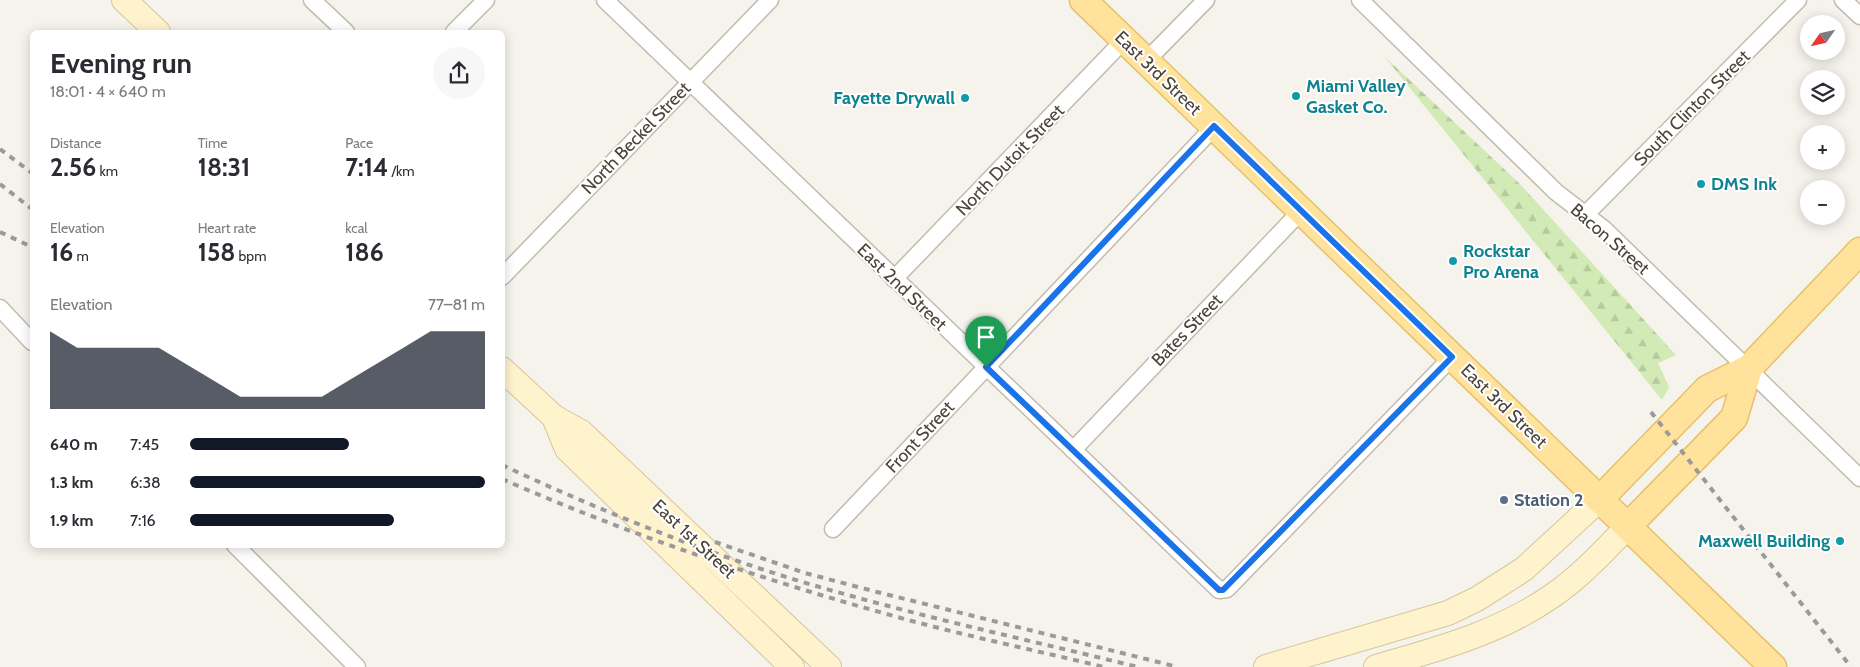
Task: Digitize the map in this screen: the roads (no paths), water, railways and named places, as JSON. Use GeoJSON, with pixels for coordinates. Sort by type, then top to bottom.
{"type":"FeatureCollection","features":[{"type":"Feature","properties":{"kind":"main road"},"geometry":{"type":"LineString","coordinates":[[124,0],[156,30]]}},
{"type":"Feature","properties":{"kind":"main road","name":"East 3rd Street"},"geometry":{"type":"LineString","coordinates":[[1083,0],[1773,667]]}},
{"type":"Feature","properties":{"kind":"main road"},"geometry":{"type":"LineString","coordinates":[[1266,667],[1448,613],[1477,599],[1524,569],[1600,499],[1707,388],[1748,368],[1860,251]]}},
{"type":"Feature","properties":{"kind":"main road"},"geometry":{"type":"LineString","coordinates":[[1376,667],[1474,637],[1529,610],[1554,595],[1606,549],[1734,418],[1748,368]]}},
{"type":"Feature","properties":{"kind":"main road","name":"East 1st Street"},"geometry":{"type":"LineString","coordinates":[[505,372],[554,417],[581,432],[829,667]]}},
{"type":"Feature","properties":{"kind":"main road","name":"East 1st Street"},"geometry":{"type":"LineString","coordinates":[[554,417],[567,450],[792,667]]}},
{"type":"Feature","properties":{"kind":"street"},"geometry":{"type":"LineString","coordinates":[[312,0],[344,30]]}},
{"type":"Feature","properties":{"kind":"street"},"geometry":{"type":"LineString","coordinates":[[456,30],[486,0]]}},
{"type":"Feature","properties":{"kind":"street","name":"East 2nd Street"},"geometry":{"type":"LineString","coordinates":[[605,0],[894,280],[1219,590],[1223,590],[1452,357]]}},
{"type":"Feature","properties":{"kind":"street","name":"North Beckel Street"},"geometry":{"type":"LineString","coordinates":[[505,274],[770,0]]}},
{"type":"Feature","properties":{"kind":"street"},"geometry":{"type":"LineString","coordinates":[[1146,61],[1206,0]]}},
{"type":"Feature","properties":{"kind":"street","name":"Bacon Street"},"geometry":{"type":"LineString","coordinates":[[1360,0],[1549,186],[1604,230],[1860,478]]}},
{"type":"Feature","properties":{"kind":"street","name":"South Clinton Street"},"geometry":{"type":"LineString","coordinates":[[1586,215],[1798,0]]}},
{"type":"Feature","properties":{"kind":"street"},"geometry":{"type":"LineString","coordinates":[[1843,0],[1860,16]]}},
{"type":"Feature","properties":{"kind":"street","name":"North Dutoit Street"},"geometry":{"type":"LineString","coordinates":[[894,280],[1124,40]]}},
{"type":"Feature","properties":{"kind":"street","name":"Front Street"},"geometry":{"type":"LineString","coordinates":[[833,529],[1214,126]]}},
{"type":"Feature","properties":{"kind":"street","name":"Bates Street"},"geometry":{"type":"LineString","coordinates":[[1073,450],[1301,211]]}},
{"type":"Feature","properties":{"kind":"street"},"geometry":{"type":"LineString","coordinates":[[0,308],[30,340]]}},
{"type":"Feature","properties":{"kind":"street"},"geometry":{"type":"LineString","coordinates":[[239,548],[357,667]]}},
{"type":"Feature","properties":{"kind":"railway"},"geometry":{"type":"LineString","coordinates":[[0,149],[30,172]]}},
{"type":"Feature","properties":{"kind":"railway"},"geometry":{"type":"LineString","coordinates":[[0,184],[30,207]]}},
{"type":"Feature","properties":{"kind":"railway"},"geometry":{"type":"LineString","coordinates":[[0,232],[30,246]]}},
{"type":"Feature","properties":{"kind":"railway"},"geometry":{"type":"LineString","coordinates":[[1651,412],[1851,667]]}},
{"type":"Feature","properties":{"kind":"railway"},"geometry":{"type":"LineString","coordinates":[[505,466],[587,503],[673,538],[804,582],[884,605],[1138,667]]}},
{"type":"Feature","properties":{"kind":"railway"},"geometry":{"type":"LineString","coordinates":[[505,480],[643,536],[786,584],[938,628],[1104,667]]}},
{"type":"Feature","properties":{"kind":"railway"},"geometry":{"type":"LineString","coordinates":[[715,542],[805,573],[1178,667]]}},
{"type":"Feature","properties":{"kind":"place","name":"Miami Valley Gasket Co."},"geometry":{"type":"Point","coordinates":[1296,96]}},
{"type":"Feature","properties":{"kind":"place","name":"Fayette Drywall"},"geometry":{"type":"Point","coordinates":[965,98]}},
{"type":"Feature","properties":{"kind":"place","name":"DMS Ink"},"geometry":{"type":"Point","coordinates":[1701,184]}},
{"type":"Feature","properties":{"kind":"place","name":"Rockstar Pro Arena"},"geometry":{"type":"Point","coordinates":[1453,261]}},
{"type":"Feature","properties":{"kind":"place","name":"Station 2"},"geometry":{"type":"Point","coordinates":[1504,500]}},
{"type":"Feature","properties":{"kind":"place","name":"Maxwell Building"},"geometry":{"type":"Point","coordinates":[1840,541]}}]}
